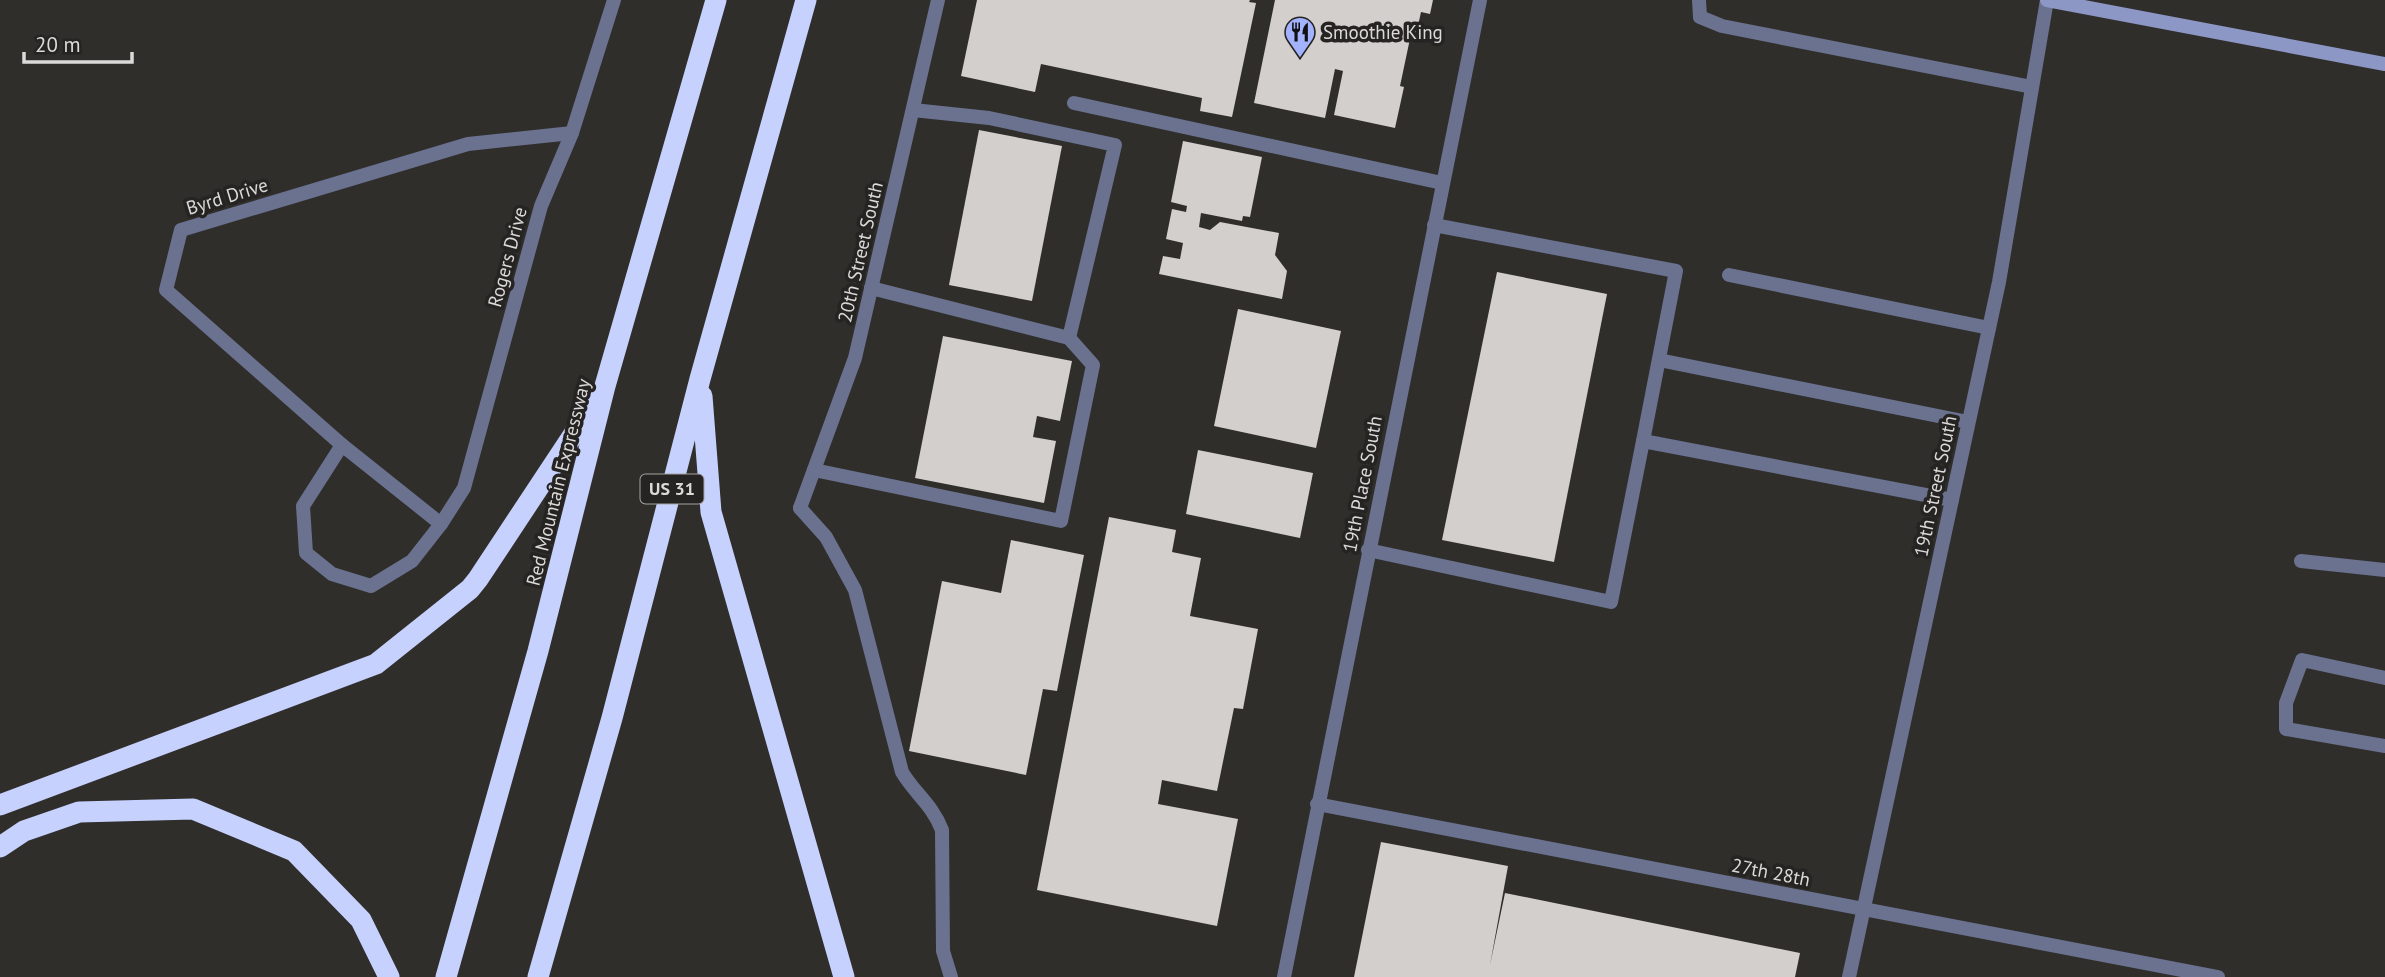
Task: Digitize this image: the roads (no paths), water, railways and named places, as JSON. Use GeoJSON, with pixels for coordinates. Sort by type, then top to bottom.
{"type":"FeatureCollection","features":[{"type":"Feature","properties":{"kind":"highway","name":"Red Mountain Expressway"},"geometry":{"type":"LineString","coordinates":[[446,977],[538,650],[605,386],[716,0]]}},
{"type":"Feature","properties":{"kind":"highway","name":"US 31"},"geometry":{"type":"LineString","coordinates":[[538,977],[612,718],[701,379],[806,0]]}},
{"type":"Feature","properties":{"kind":"highway"},"geometry":{"type":"LineString","coordinates":[[701,379],[711,512],[844,977]]}},
{"type":"Feature","properties":{"kind":"highway"},"geometry":{"type":"LineString","coordinates":[[0,804],[376,664],[470,589],[605,386]]}},
{"type":"Feature","properties":{"kind":"highway"},"geometry":{"type":"LineString","coordinates":[[0,847],[24,831],[79,812],[193,809],[294,851],[361,920],[389,977]]}},
{"type":"Feature","properties":{"kind":"street","name":"Rogers Drive"},"geometry":{"type":"LineString","coordinates":[[441,524],[464,488],[541,206],[572,133],[614,0]]}},
{"type":"Feature","properties":{"kind":"street","name":"20th Street South"},"geometry":{"type":"LineString","coordinates":[[938,0],[855,358],[800,508],[826,537],[855,590],[902,772],[910,786],[923,797],[936,815],[942,830],[943,951],[951,977]]}},
{"type":"Feature","properties":{"kind":"street","name":"19th Place South"},"geometry":{"type":"LineString","coordinates":[[1284,977],[1480,0]]}},
{"type":"Feature","properties":{"kind":"street"},"geometry":{"type":"LineString","coordinates":[[1699,0],[1700,17],[1722,26],[2032,87]]}},
{"type":"Feature","properties":{"kind":"street"},"geometry":{"type":"LineString","coordinates":[[2047,0],[2385,64]]}},
{"type":"Feature","properties":{"kind":"street","name":"19th Street South"},"geometry":{"type":"LineString","coordinates":[[1849,977],[1989,328],[2047,0]]}},
{"type":"Feature","properties":{"kind":"street"},"geometry":{"type":"LineString","coordinates":[[1074,103],[1442,183]]}},
{"type":"Feature","properties":{"kind":"street"},"geometry":{"type":"LineString","coordinates":[[913,110],[989,118],[1115,145],[1069,338]]}},
{"type":"Feature","properties":{"kind":"street","name":"Byrd Drive"},"geometry":{"type":"LineString","coordinates":[[441,524],[342,445],[166,290],[181,230],[468,144],[572,133]]}},
{"type":"Feature","properties":{"kind":"street"},"geometry":{"type":"LineString","coordinates":[[1368,550],[1611,602],[1676,271],[1434,225]]}},
{"type":"Feature","properties":{"kind":"street"},"geometry":{"type":"LineString","coordinates":[[1729,275],[1989,328]]}},
{"type":"Feature","properties":{"kind":"street"},"geometry":{"type":"LineString","coordinates":[[814,470],[1061,521],[1093,365],[1069,338],[871,288]]}},
{"type":"Feature","properties":{"kind":"street"},"geometry":{"type":"LineString","coordinates":[[1658,360],[1968,422]]}},
{"type":"Feature","properties":{"kind":"street"},"geometry":{"type":"LineString","coordinates":[[1643,441],[1952,500]]}},
{"type":"Feature","properties":{"kind":"street"},"geometry":{"type":"LineString","coordinates":[[342,445],[303,506],[306,553],[323,567],[332,574],[371,586],[412,561],[441,524]]}},
{"type":"Feature","properties":{"kind":"street"},"geometry":{"type":"LineString","coordinates":[[2301,561],[2385,570]]}},
{"type":"Feature","properties":{"kind":"street"},"geometry":{"type":"LineString","coordinates":[[2385,678],[2302,660],[2286,703],[2286,730],[2385,746]]}},
{"type":"Feature","properties":{"kind":"street","name":"27th 28th"},"geometry":{"type":"LineString","coordinates":[[1317,804],[2218,977]]}},
{"type":"Feature","properties":{"kind":"place","name":"Smoothie King"},"geometry":{"type":"Point","coordinates":[1300,59]}}]}
